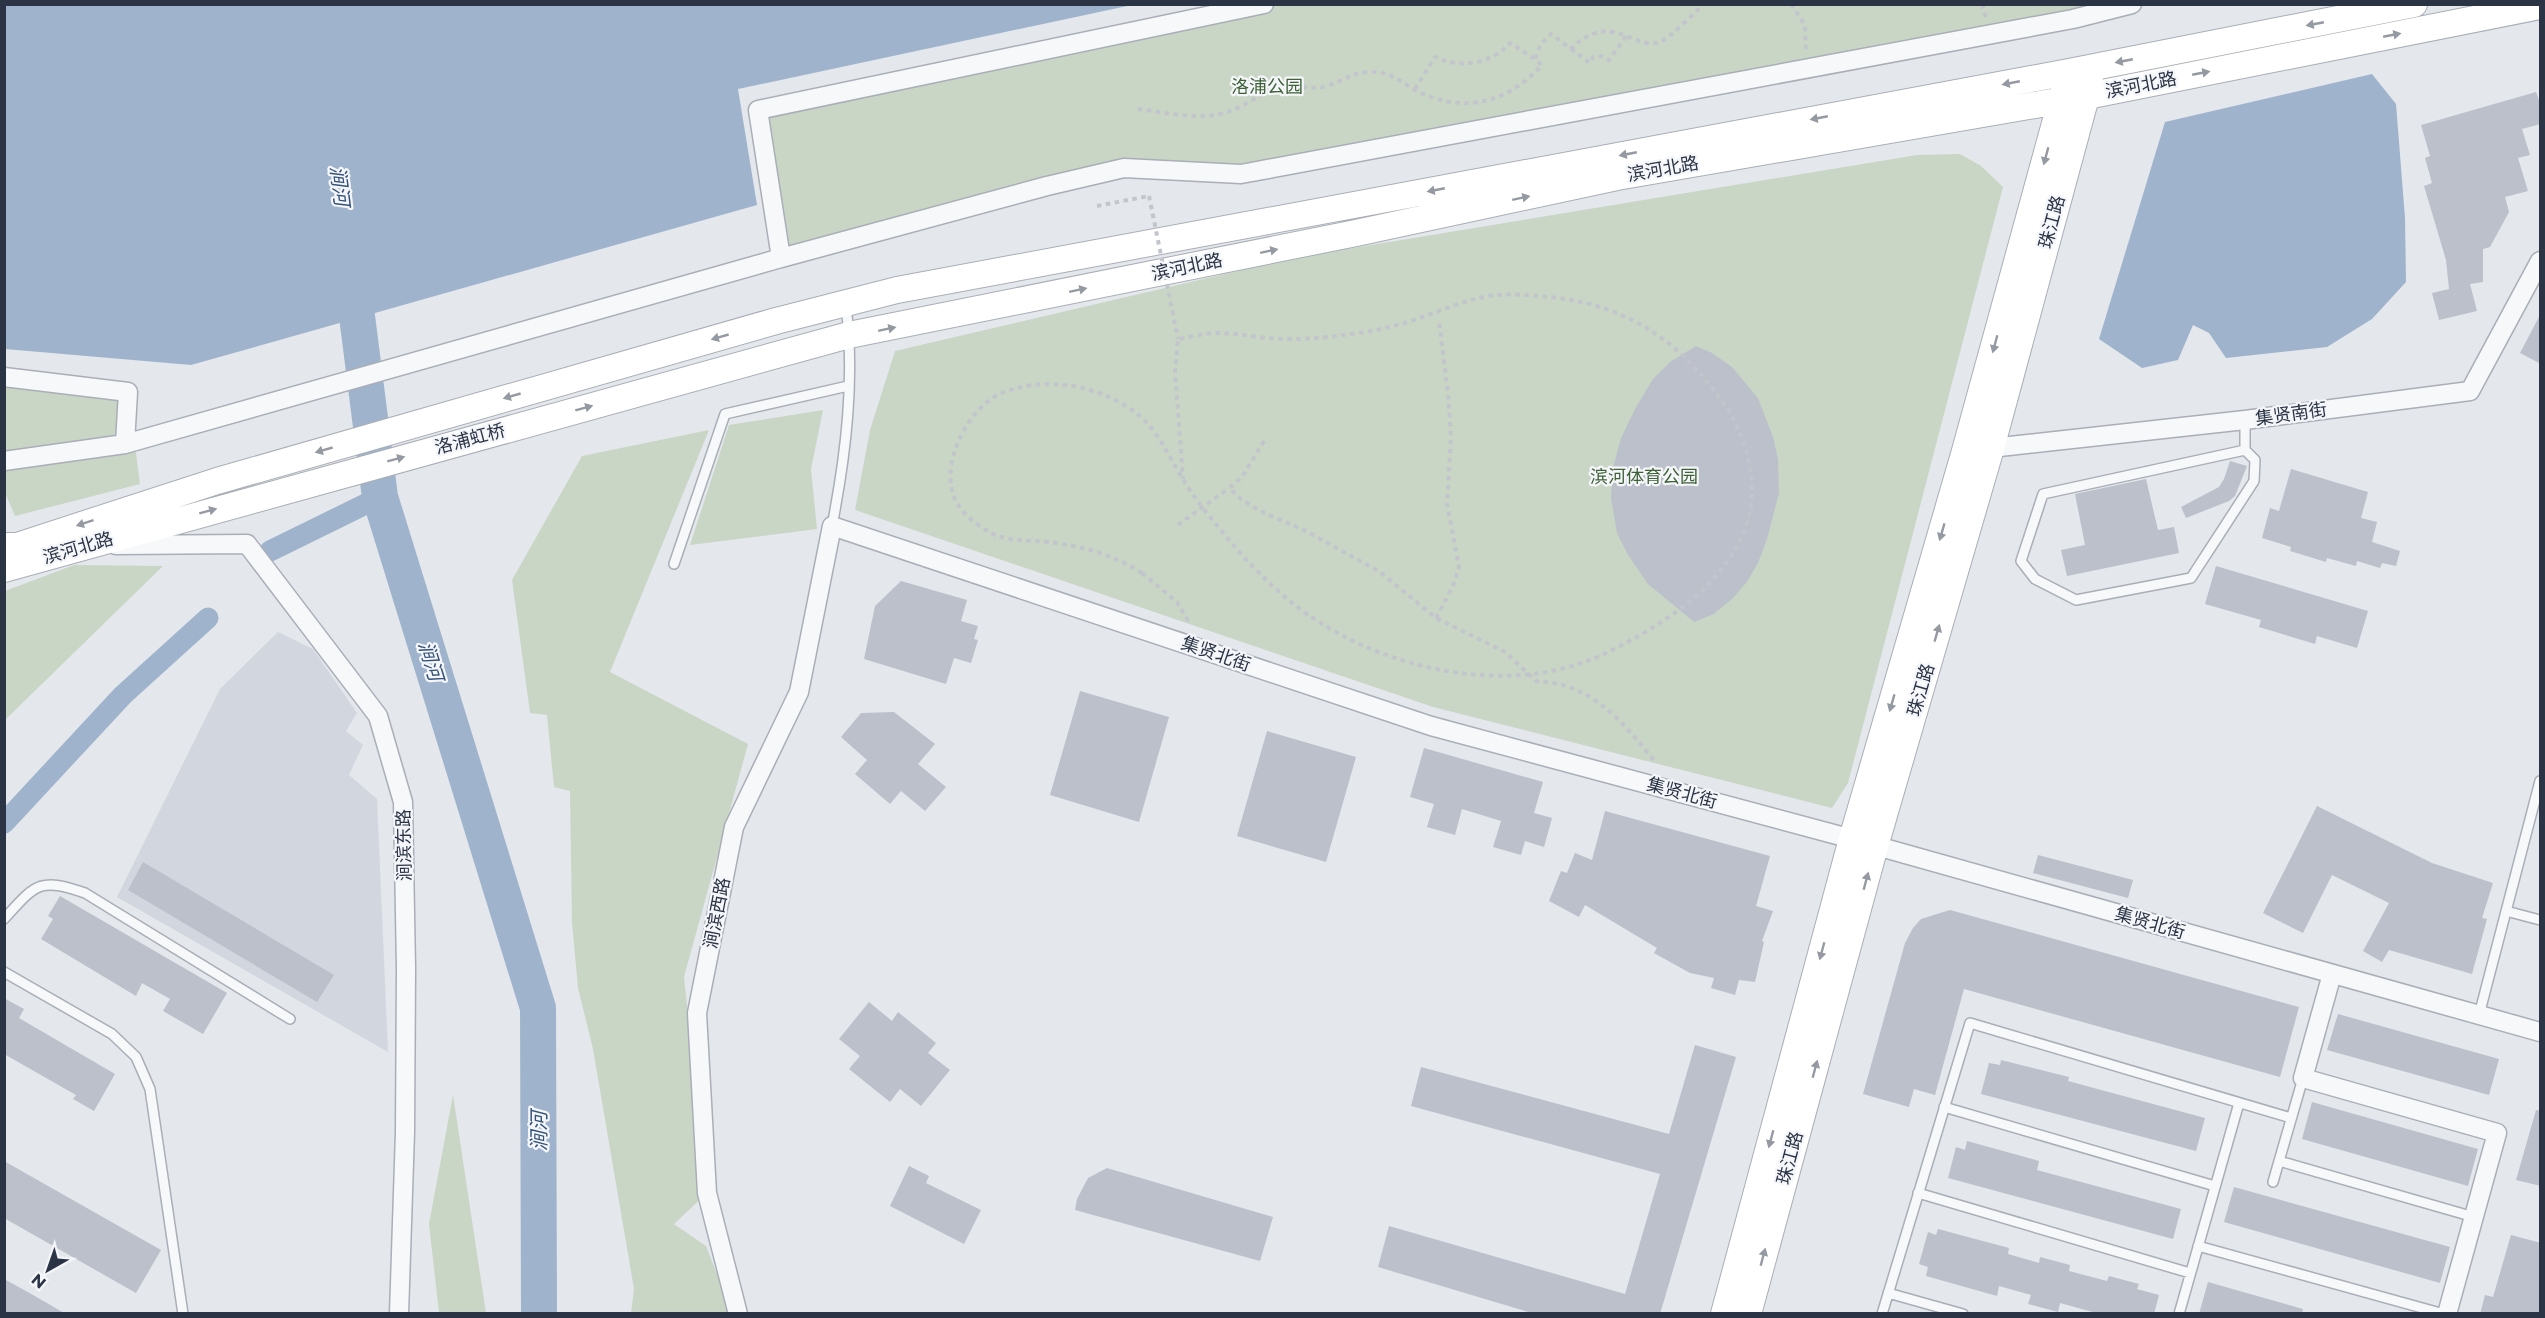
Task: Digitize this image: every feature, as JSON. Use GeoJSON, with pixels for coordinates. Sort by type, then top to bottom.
{"type":"FeatureCollection","features":[{"type":"Feature","properties":{"kind":"main road","name":"滨河北路"},"geometry":{"type":"LineString","coordinates":[[776,321],[920,286],[2069,72],[2414,4]]}},
{"type":"Feature","properties":{"kind":"main road","name":"滨河北路"},"geometry":{"type":"LineString","coordinates":[[789,351],[849,334],[1274,250],[1617,177],[2087,96],[2541,6]]}},
{"type":"Feature","properties":{"kind":"main road","name":"珠江路"},"geometry":{"type":"LineString","coordinates":[[1724,1314],[1864,842],[1991,448],[2094,67]]}},
{"type":"Feature","properties":{"kind":"main road","name":"珠江路"},"geometry":{"type":"LineString","coordinates":[[1748,1314],[1864,842],[1965,451],[2069,72]]}},
{"type":"Feature","properties":{"kind":"main road","name":"洛浦虹桥"},"geometry":{"type":"LineString","coordinates":[[146,516],[217,481],[776,321]]}},
{"type":"Feature","properties":{"kind":"main road","name":"洛浦虹桥"},"geometry":{"type":"LineString","coordinates":[[146,516],[789,351]]}},
{"type":"Feature","properties":{"kind":"main road","name":"滨河北路"},"geometry":{"type":"LineString","coordinates":[[4,569],[92,544],[146,516]]}},
{"type":"Feature","properties":{"kind":"main road","name":"滨河北路"},"geometry":{"type":"LineString","coordinates":[[4,546],[17,546],[146,516]]}},
{"type":"Feature","properties":{"kind":"street"},"geometry":{"type":"LineString","coordinates":[[781,258],[758,110],[1264,4]]}},
{"type":"Feature","properties":{"kind":"street"},"geometry":{"type":"LineString","coordinates":[[4,461],[125,444],[781,258],[1047,186],[1124,168],[1241,174],[2073,19],[2132,4]]}},
{"type":"Feature","properties":{"kind":"street","name":"集贤南街"},"geometry":{"type":"LineString","coordinates":[[1965,451],[2245,420],[2470,391],[2541,261]]}},
{"type":"Feature","properties":{"kind":"street"},"geometry":{"type":"LineString","coordinates":[[4,377],[128,392],[125,444]]}},
{"type":"Feature","properties":{"kind":"street","name":"集贤北街"},"geometry":{"type":"LineString","coordinates":[[832,526],[1431,726],[1864,842],[2541,1032]]}},
{"type":"Feature","properties":{"kind":"street","name":"涧滨西路"},"geometry":{"type":"LineString","coordinates":[[738,1314],[707,1193],[697,1014],[734,827],[799,692],[832,526]]}},
{"type":"Feature","properties":{"kind":"street","name":"涧滨东路"},"geometry":{"type":"LineString","coordinates":[[92,544],[247,544],[378,716],[403,802],[405,1132],[399,1314]]}},
{"type":"Feature","properties":{"kind":"street"},"geometry":{"type":"LineString","coordinates":[[2332,974],[2303,1078],[2497,1133],[2446,1314]]}},
{"type":"Feature","properties":{"kind":"lane"},"geometry":{"type":"LineString","coordinates":[[832,526],[845,459],[849,334],[845,303]]}},
{"type":"Feature","properties":{"kind":"lane"},"geometry":{"type":"LineString","coordinates":[[674,564],[725,414],[848,386]]}},
{"type":"Feature","properties":{"kind":"lane"},"geometry":{"type":"LineString","coordinates":[[2245,420],[2245,450],[2255,460],[2254,481],[2191,578],[2076,600],[2036,579],[2021,561],[2043,494],[2245,450]]}},
{"type":"Feature","properties":{"kind":"lane"},"geometry":{"type":"LineString","coordinates":[[2479,1015],[2506,910],[2536,809],[2541,781]]}},
{"type":"Feature","properties":{"kind":"lane"},"geometry":{"type":"LineString","coordinates":[[4,919],[24,897],[41,884],[60,884],[86,893],[290,1019]]}},
{"type":"Feature","properties":{"kind":"lane"},"geometry":{"type":"LineString","coordinates":[[2506,910],[2541,920]]}},
{"type":"Feature","properties":{"kind":"lane"},"geometry":{"type":"LineString","coordinates":[[4,972],[112,1034],[136,1057],[150,1089],[183,1314]]}},
{"type":"Feature","properties":{"kind":"lane"},"geometry":{"type":"LineString","coordinates":[[1882,1314],[1970,1023],[2291,1118]]}},
{"type":"Feature","properties":{"kind":"lane"},"geometry":{"type":"LineString","coordinates":[[2273,1182],[2303,1078]]}},
{"type":"Feature","properties":{"kind":"lane"},"geometry":{"type":"LineString","coordinates":[[2179,1314],[2239,1102]]}},
{"type":"Feature","properties":{"kind":"lane"},"geometry":{"type":"LineString","coordinates":[[1944,1107],[2215,1186]]}},
{"type":"Feature","properties":{"kind":"lane"},"geometry":{"type":"LineString","coordinates":[[2278,1161],[2474,1217]]}},
{"type":"Feature","properties":{"kind":"lane"},"geometry":{"type":"LineString","coordinates":[[1918,1193],[2190,1273]]}},
{"type":"Feature","properties":{"kind":"lane"},"geometry":{"type":"LineString","coordinates":[[2198,1246],[2446,1314]]}},
{"type":"Feature","properties":{"kind":"lane"},"geometry":{"type":"LineString","coordinates":[[1888,1293],[1962,1314]]}},
{"type":"Feature","properties":{"kind":"path"},"geometry":{"type":"LineString","coordinates":[[1571,49],[1591,33],[1611,31],[1646,42],[1661,42],[1704,4]]}},
{"type":"Feature","properties":{"kind":"path"},"geometry":{"type":"LineString","coordinates":[[1791,4],[1805,25],[1807,47],[1802,69]]}},
{"type":"Feature","properties":{"kind":"path"},"geometry":{"type":"LineString","coordinates":[[1535,59],[1541,44],[1551,34],[1590,63],[1593,57],[1601,56],[1609,60],[1627,35]]}},
{"type":"Feature","properties":{"kind":"path"},"geometry":{"type":"LineString","coordinates":[[1138,109],[1181,115],[1219,115],[1273,91],[1291,86],[1308,89],[1327,86],[1352,74],[1368,72],[1382,72],[1396,77],[1415,89],[1456,103],[1478,103],[1513,91],[1542,65],[1510,43],[1486,62],[1455,64],[1436,57],[1415,89]]}},
{"type":"Feature","properties":{"kind":"path"},"geometry":{"type":"LineString","coordinates":[[1097,206],[1149,196],[1178,339],[1175,371],[1183,479]]}},
{"type":"Feature","properties":{"kind":"path"},"geometry":{"type":"LineString","coordinates":[[1178,339],[1215,332],[1271,338],[1314,339],[1366,332],[1407,323],[1447,307],[1490,296],[1523,294],[1570,299],[1620,312],[1669,342],[1705,376],[1733,418],[1746,453],[1753,482],[1751,510],[1744,534],[1726,564],[1704,588],[1668,618],[1601,656],[1558,670],[1523,676],[1487,677],[1445,671],[1390,656],[1340,635],[1294,605],[1255,571],[1202,507],[1160,438],[1138,414],[1106,395],[1068,384],[1006,391],[983,403],[966,423],[956,446],[951,480],[955,501],[969,517],[991,533],[1014,541],[1052,543],[1094,551],[1122,560],[1142,573],[1177,602],[1190,624]]}},
{"type":"Feature","properties":{"kind":"path"},"geometry":{"type":"LineString","coordinates":[[1436,618],[1453,586],[1459,567],[1447,504],[1451,438],[1439,321]]}},
{"type":"Feature","properties":{"kind":"path"},"geometry":{"type":"LineString","coordinates":[[1178,525],[1242,477],[1264,441]]}},
{"type":"Feature","properties":{"kind":"path"},"geometry":{"type":"LineString","coordinates":[[1229,488],[1260,512],[1306,531],[1373,567],[1436,618],[1505,652],[1536,681],[1554,681],[1584,692],[1613,714],[1656,763]]}},
{"type":"Feature","properties":{"kind":"shaded area"},"geometry":{"type":"Polygon","coordinates":[[[278,632],[313,649],[357,713],[346,731],[363,745],[349,775],[377,799],[388,1052],[117,897],[220,689],[278,632]]]}},
{"type":"Feature","properties":{"kind":"green space","name":"洛浦公园"},"geometry":{"type":"Polygon","coordinates":[[[1264,5],[2132,5],[1241,174],[1124,168],[781,258],[758,110],[1264,5]]]}},
{"type":"Feature","properties":{"kind":"green space","name":"滨河体育公园"},"geometry":{"type":"Polygon","coordinates":[[[1960,154],[1981,166],[2003,187],[1848,783],[1832,808],[1433,707],[855,510],[870,430],[895,351],[1298,257],[1917,155],[1960,154]]]}},
{"type":"Feature","properties":{"kind":"green space"},"geometry":{"type":"Polygon","coordinates":[[[4,377],[128,392],[140,484],[15,516],[5,493],[4,377]]]}},
{"type":"Feature","properties":{"kind":"green space"},"geometry":{"type":"Polygon","coordinates":[[[823,410],[811,469],[817,529],[690,545],[729,425],[823,410]]]}},
{"type":"Feature","properties":{"kind":"green space"},"geometry":{"type":"Polygon","coordinates":[[[709,430],[610,672],[748,744],[684,977],[707,1193],[674,1224],[706,1246],[732,1313],[631,1313],[634,1289],[593,1049],[578,988],[572,922],[570,791],[554,787],[547,715],[530,713],[512,580],[582,456],[709,430]]]}},
{"type":"Feature","properties":{"kind":"green space"},"geometry":{"type":"Polygon","coordinates":[[[74,565],[163,566],[5,720],[5,591],[74,565]]]}},
{"type":"Feature","properties":{"kind":"green space"},"geometry":{"type":"Polygon","coordinates":[[[453,1095],[486,1313],[439,1313],[429,1224],[453,1095]]]}},
{"type":"Feature","properties":{"kind":"water"},"geometry":{"type":"Polygon","coordinates":[[[4,5],[1132,5],[738,89],[757,205],[191,365],[5,349],[4,5]]]}},
{"type":"Feature","properties":{"kind":"water"},"geometry":{"type":"Polygon","coordinates":[[[2372,74],[2396,104],[2405,218],[2406,282],[2372,319],[2327,347],[2226,358],[2209,333],[2193,325],[2178,360],[2142,368],[2099,339],[2165,122],[2372,74]]]}},
{"type":"Feature","properties":{"kind":"building"},"geometry":{"type":"Polygon","coordinates":[[[2536,92],[2541,106],[2541,124],[2522,129],[2530,155],[2518,158],[2528,191],[2505,197],[2509,212],[2490,247],[2483,249],[2483,282],[2470,284],[2477,311],[2439,320],[2432,293],[2449,289],[2446,260],[2424,186],[2432,183],[2425,158],[2430,156],[2421,125],[2536,92]]]}},
{"type":"Feature","properties":{"kind":"building"},"geometry":{"type":"Polygon","coordinates":[[[2541,313],[2541,364],[2520,353],[2541,313]]]}},
{"type":"Feature","properties":{"kind":"building"},"geometry":{"type":"Polygon","coordinates":[[[1696,346],[1712,353],[1732,367],[1758,398],[1773,437],[1778,460],[1779,493],[1767,539],[1758,563],[1747,582],[1714,614],[1694,622],[1648,584],[1628,555],[1617,533],[1611,498],[1613,468],[1621,438],[1636,407],[1653,379],[1670,362],[1696,346]]]}},
{"type":"Feature","properties":{"kind":"building"},"geometry":{"type":"Polygon","coordinates":[[[2230,461],[2247,466],[2235,496],[2229,501],[2186,518],[2181,507],[2219,487],[2230,461]]]}},
{"type":"Feature","properties":{"kind":"building"},"geometry":{"type":"Polygon","coordinates":[[[2291,469],[2368,492],[2361,518],[2377,522],[2372,542],[2400,551],[2396,566],[2382,563],[2380,568],[2357,561],[2356,566],[2327,558],[2326,562],[2290,551],[2291,547],[2262,538],[2270,508],[2279,511],[2291,469]]]}},
{"type":"Feature","properties":{"kind":"building"},"geometry":{"type":"Polygon","coordinates":[[[2146,479],[2158,530],[2174,527],[2179,553],[2067,576],[2061,550],[2085,545],[2075,494],[2146,479]]]}},
{"type":"Feature","properties":{"kind":"building"},"geometry":{"type":"Polygon","coordinates":[[[2216,566],[2368,611],[2357,648],[2317,636],[2315,644],[2259,627],[2261,620],[2205,604],[2216,566]]]}},
{"type":"Feature","properties":{"kind":"building"},"geometry":{"type":"Polygon","coordinates":[[[901,581],[967,600],[961,621],[978,626],[974,639],[978,640],[971,663],[954,658],[946,684],[864,659],[875,606],[901,581]]]}},
{"type":"Feature","properties":{"kind":"building"},"geometry":{"type":"Polygon","coordinates":[[[1080,691],[1169,717],[1139,822],[1050,795],[1080,691]]]}},
{"type":"Feature","properties":{"kind":"building"},"geometry":{"type":"Polygon","coordinates":[[[894,712],[935,744],[918,764],[946,787],[925,811],[901,791],[890,804],[855,774],[867,760],[841,737],[861,713],[894,712]]]}},
{"type":"Feature","properties":{"kind":"building"},"geometry":{"type":"Polygon","coordinates":[[[1267,731],[1356,757],[1326,862],[1237,836],[1267,731]]]}},
{"type":"Feature","properties":{"kind":"building"},"geometry":{"type":"Polygon","coordinates":[[[1424,748],[1543,782],[1534,813],[1552,818],[1544,847],[1525,841],[1521,855],[1493,847],[1501,821],[1462,809],[1455,835],[1427,827],[1434,804],[1410,797],[1424,748]]]}},
{"type":"Feature","properties":{"kind":"building"},"geometry":{"type":"Polygon","coordinates":[[[2317,806],[2432,863],[2493,883],[2482,918],[2487,919],[2472,974],[2389,950],[2382,962],[2363,951],[2389,903],[2332,875],[2303,933],[2263,913],[2317,806]]]}},
{"type":"Feature","properties":{"kind":"building"},"geometry":{"type":"Polygon","coordinates":[[[1605,811],[1770,856],[1756,906],[1773,911],[1762,941],[1764,942],[1755,982],[1739,980],[1735,995],[1711,988],[1714,978],[1690,973],[1654,953],[1657,948],[1585,905],[1579,917],[1549,901],[1561,871],[1567,873],[1575,853],[1592,860],[1605,811]]]}},
{"type":"Feature","properties":{"kind":"building"},"geometry":{"type":"Polygon","coordinates":[[[2038,855],[2133,880],[2128,898],[2033,873],[2038,855]]]}},
{"type":"Feature","properties":{"kind":"building"},"geometry":{"type":"Polygon","coordinates":[[[143,862],[334,975],[317,1002],[128,890],[143,862]]]}},
{"type":"Feature","properties":{"kind":"building"},"geometry":{"type":"Polygon","coordinates":[[[60,896],[227,993],[203,1034],[163,1011],[170,999],[142,983],[136,996],[41,939],[53,919],[48,916],[60,896]]]}},
{"type":"Feature","properties":{"kind":"building"},"geometry":{"type":"Polygon","coordinates":[[[1950,910],[2299,1007],[2280,1077],[1964,989],[1935,1095],[1914,1089],[1909,1107],[1863,1094],[1905,943],[1921,919],[1950,910]]]}},
{"type":"Feature","properties":{"kind":"building"},"geometry":{"type":"Polygon","coordinates":[[[4,998],[24,1009],[19,1018],[115,1074],[94,1111],[73,1099],[76,1095],[4,1054],[4,998]]]}},
{"type":"Feature","properties":{"kind":"building"},"geometry":{"type":"Polygon","coordinates":[[[869,1002],[892,1021],[898,1012],[936,1043],[928,1053],[950,1070],[921,1106],[900,1089],[890,1102],[849,1069],[860,1056],[839,1039],[869,1002]]]}},
{"type":"Feature","properties":{"kind":"building"},"geometry":{"type":"Polygon","coordinates":[[[2338,1014],[2499,1059],[2489,1095],[2327,1050],[2338,1014]]]}},
{"type":"Feature","properties":{"kind":"building"},"geometry":{"type":"Polygon","coordinates":[[[1695,1045],[1736,1057],[1660,1314],[1535,1314],[1378,1267],[1389,1226],[1625,1294],[1660,1174],[1411,1106],[1421,1067],[1669,1134],[1695,1045]]]}},
{"type":"Feature","properties":{"kind":"building"},"geometry":{"type":"Polygon","coordinates":[[[2001,1060],[2069,1077],[2068,1081],[2205,1118],[2196,1151],[1981,1094],[1989,1063],[2000,1065],[2001,1060]]]}},
{"type":"Feature","properties":{"kind":"building"},"geometry":{"type":"Polygon","coordinates":[[[2312,1102],[2478,1149],[2468,1186],[2302,1139],[2312,1102]]]}},
{"type":"Feature","properties":{"kind":"building"},"geometry":{"type":"Polygon","coordinates":[[[2536,1110],[2541,1111],[2541,1186],[2516,1180],[2536,1110]]]}},
{"type":"Feature","properties":{"kind":"building"},"geometry":{"type":"Polygon","coordinates":[[[1967,1141],[2039,1161],[2037,1170],[2181,1209],[2173,1239],[1948,1178],[1956,1147],[1965,1150],[1967,1141]]]}},
{"type":"Feature","properties":{"kind":"building"},"geometry":{"type":"Polygon","coordinates":[[[4,1161],[161,1250],[136,1293],[4,1218],[4,1161]]]}},
{"type":"Feature","properties":{"kind":"building"},"geometry":{"type":"Polygon","coordinates":[[[909,1166],[929,1176],[926,1183],[981,1210],[964,1244],[890,1206],[909,1166]]]}},
{"type":"Feature","properties":{"kind":"building"},"geometry":{"type":"Polygon","coordinates":[[[1107,1168],[1273,1217],[1260,1261],[1075,1210],[1077,1199],[1088,1178],[1107,1168]]]}},
{"type":"Feature","properties":{"kind":"building"},"geometry":{"type":"Polygon","coordinates":[[[2234,1187],[2450,1247],[2440,1283],[2224,1222],[2234,1187]]]}},
{"type":"Feature","properties":{"kind":"building"},"geometry":{"type":"Polygon","coordinates":[[[1938,1229],[2009,1248],[2008,1254],[2039,1263],[2040,1257],[2070,1265],[2069,1271],[2107,1281],[2109,1276],[2139,1284],[2137,1289],[2159,1295],[2154,1314],[2100,1314],[2060,1303],[2058,1312],[2028,1304],[2031,1295],[1999,1286],[1997,1296],[1926,1276],[1928,1267],[1919,1264],[1928,1232],[1936,1235],[1938,1229]]]}},
{"type":"Feature","properties":{"kind":"building"},"geometry":{"type":"Polygon","coordinates":[[[2511,1235],[2541,1243],[2541,1314],[2480,1314],[2485,1295],[2493,1297],[2511,1235]]]}},
{"type":"Feature","properties":{"kind":"building"},"geometry":{"type":"Polygon","coordinates":[[[4,1279],[26,1291],[66,1314],[4,1314],[4,1279]]]}},
{"type":"Feature","properties":{"kind":"building"},"geometry":{"type":"Polygon","coordinates":[[[2208,1282],[2303,1309],[2302,1314],[2199,1314],[2208,1282]]]}},
{"type":"Feature","properties":{"kind":"waterway","name":"涧河"},"geometry":{"type":"LineString","coordinates":[[351,269],[380,497],[538,1008],[539,1314]]}},
{"type":"Feature","properties":{"kind":"waterway"},"geometry":{"type":"LineString","coordinates":[[270,551],[380,497]]}},
{"type":"Feature","properties":{"kind":"waterway"},"geometry":{"type":"LineString","coordinates":[[4,823],[123,695],[208,618]]}}]}
